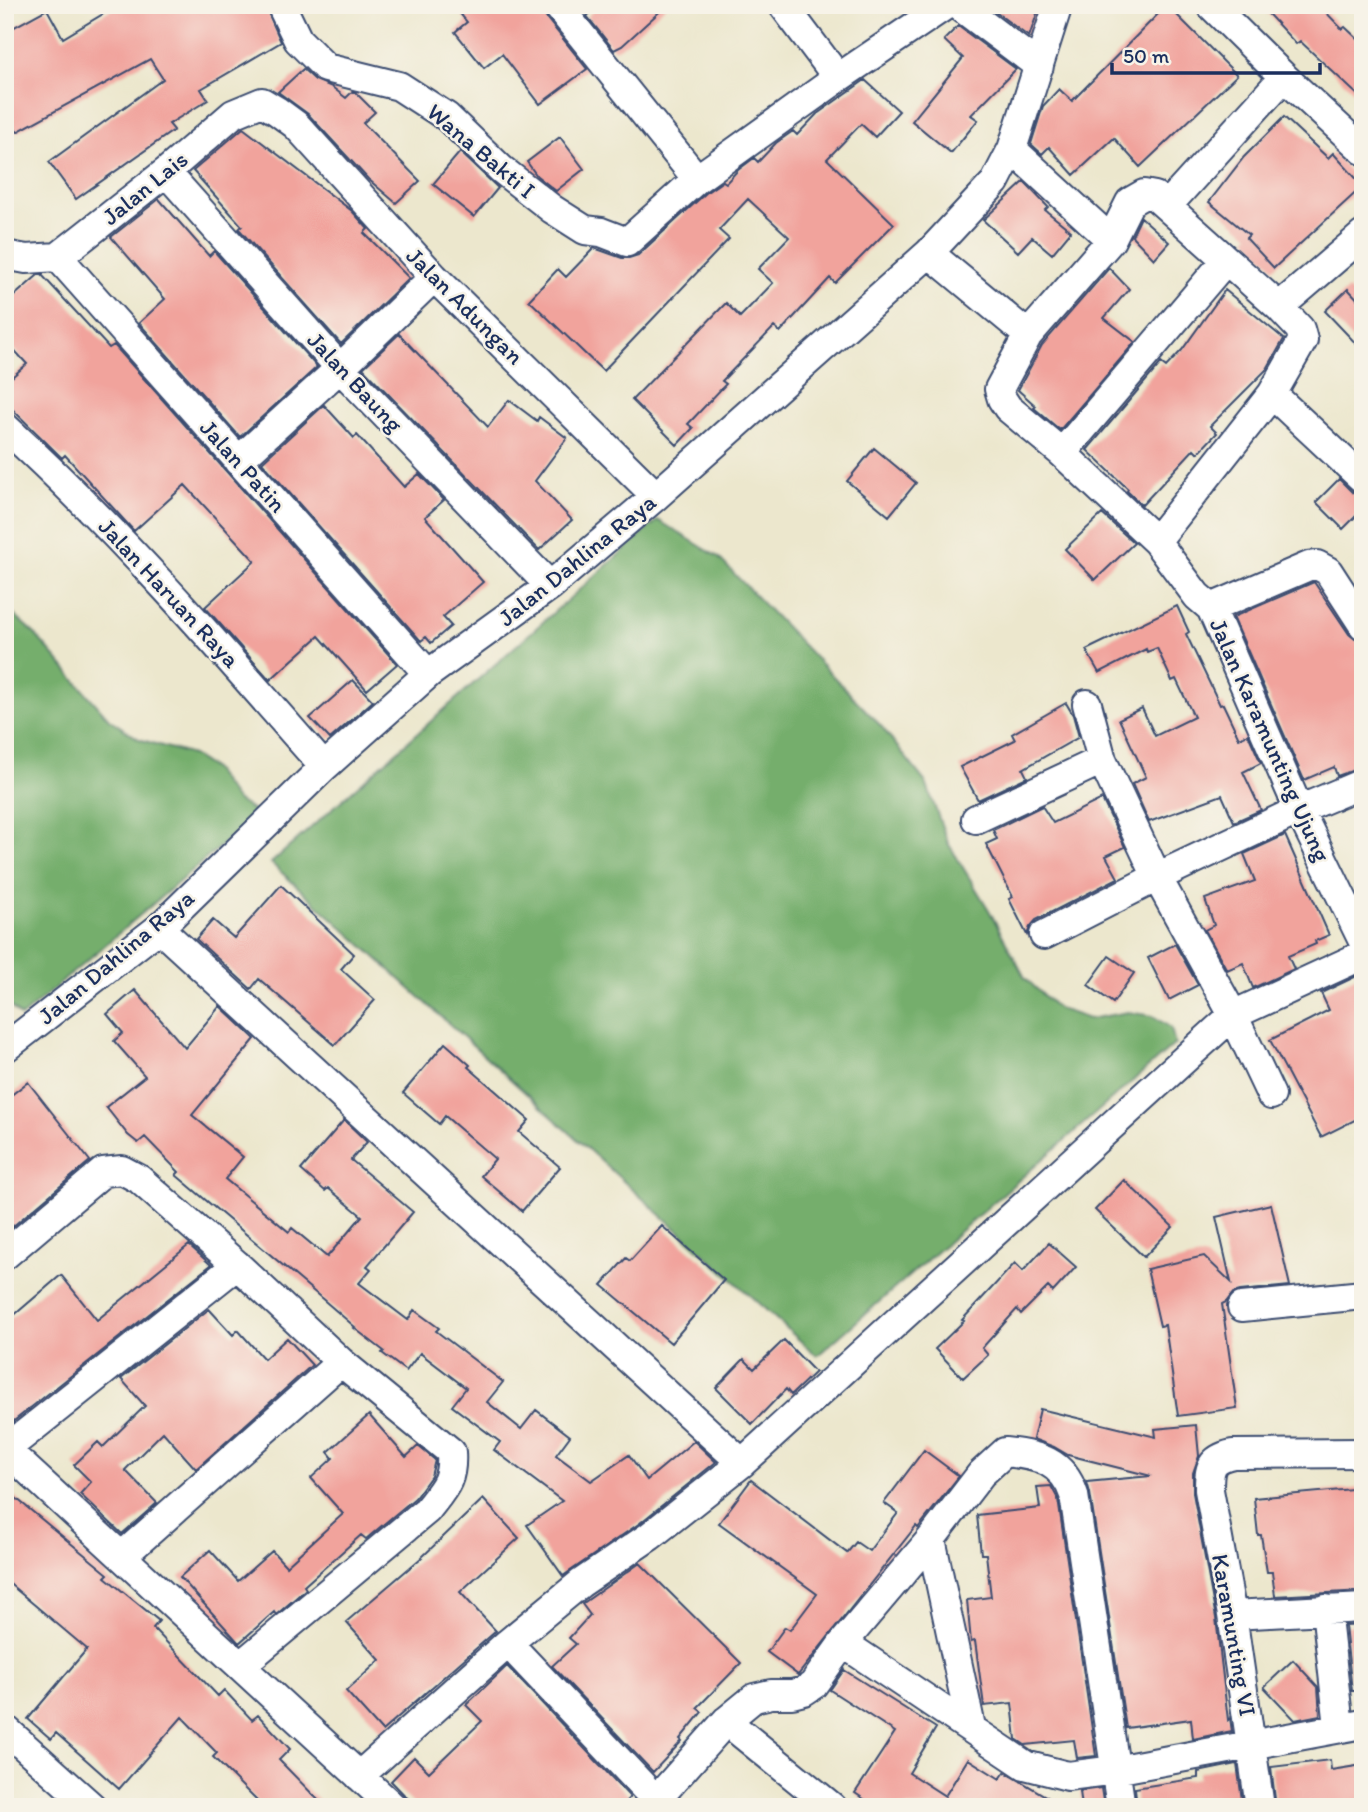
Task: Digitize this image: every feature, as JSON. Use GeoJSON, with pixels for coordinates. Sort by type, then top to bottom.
{"type":"FeatureCollection","features":[{"type":"Feature","properties":{"kind":"street","name":"Wana Bakti I"},"geometry":{"type":"LineString","coordinates":[[281,5],[298,40],[326,68],[399,86],[447,117],[501,169],[584,230],[601,232],[627,242],[697,179]]}},
{"type":"Feature","properties":{"kind":"street"},"geometry":{"type":"LineString","coordinates":[[557,5],[697,179],[946,5]]}},
{"type":"Feature","properties":{"kind":"street"},"geometry":{"type":"LineString","coordinates":[[783,5],[838,78]]}},
{"type":"Feature","properties":{"kind":"street"},"geometry":{"type":"LineString","coordinates":[[958,5],[1039,66]]}},
{"type":"Feature","properties":{"kind":"street","name":"Jalan Dahlina Raya"},"geometry":{"type":"LineString","coordinates":[[5,1048],[159,928],[324,767],[428,674],[550,586],[656,496],[929,253],[995,182],[1012,149],[1058,5]]}},
{"type":"Feature","properties":{"kind":"street"},"geometry":{"type":"LineString","coordinates":[[1211,5],[1363,150]]}},
{"type":"Feature","properties":{"kind":"street"},"geometry":{"type":"LineString","coordinates":[[1156,541],[1272,394],[1303,340],[1300,329],[1279,307],[1167,206],[1284,77]]}},
{"type":"Feature","properties":{"kind":"street","name":"Jalan Lais"},"geometry":{"type":"LineString","coordinates":[[58,257],[166,173],[233,114],[262,102],[277,111]]}},
{"type":"Feature","properties":{"kind":"street","name":"Jalan Adungan"},"geometry":{"type":"LineString","coordinates":[[277,111],[296,125],[434,277],[656,496]]}},
{"type":"Feature","properties":{"kind":"street"},"geometry":{"type":"LineString","coordinates":[[1012,149],[1111,240]]}},
{"type":"Feature","properties":{"kind":"street","name":"Jalan Baung"},"geometry":{"type":"LineString","coordinates":[[166,173],[340,368],[550,586]]}},
{"type":"Feature","properties":{"kind":"street","name":"Jalan Karamunting Ujung"},"geometry":{"type":"LineString","coordinates":[[1167,206],[1155,196],[1144,194],[1130,202],[1111,240],[1028,335],[999,389],[1008,408],[1062,453],[1156,541],[1197,596],[1211,608],[1298,810],[1363,941]]}},
{"type":"Feature","properties":{"kind":"street"},"geometry":{"type":"LineString","coordinates":[[1279,307],[1363,235]]}},
{"type":"Feature","properties":{"kind":"street"},"geometry":{"type":"LineString","coordinates":[[929,253],[1028,335]]}},
{"type":"Feature","properties":{"kind":"street"},"geometry":{"type":"LineString","coordinates":[[5,255],[26,259],[58,257]]}},
{"type":"Feature","properties":{"kind":"street","name":"Jalan Patin"},"geometry":{"type":"LineString","coordinates":[[58,257],[428,674]]}},
{"type":"Feature","properties":{"kind":"street"},"geometry":{"type":"LineString","coordinates":[[1062,453],[1226,260]]}},
{"type":"Feature","properties":{"kind":"street"},"geometry":{"type":"LineString","coordinates":[[238,461],[434,277]]}},
{"type":"Feature","properties":{"kind":"street"},"geometry":{"type":"LineString","coordinates":[[1272,394],[1363,479]]}},
{"type":"Feature","properties":{"kind":"street","name":"Jalan Haruan Raya"},"geometry":{"type":"LineString","coordinates":[[5,427],[58,476],[205,630],[324,767]]}},
{"type":"Feature","properties":{"kind":"street"},"geometry":{"type":"LineString","coordinates":[[1211,608],[1317,565],[1328,572],[1363,625]]}},
{"type":"Feature","properties":{"kind":"street"},"geometry":{"type":"LineString","coordinates":[[1087,704],[1102,760],[1157,877],[1233,1015],[1271,1095]]}},
{"type":"Feature","properties":{"kind":"street"},"geometry":{"type":"LineString","coordinates":[[976,819],[1102,760]]}},
{"type":"Feature","properties":{"kind":"street"},"geometry":{"type":"LineString","coordinates":[[1044,935],[1157,877],[1298,810],[1363,783]]}},
{"type":"Feature","properties":{"kind":"street"},"geometry":{"type":"LineString","coordinates":[[159,928],[742,1463]]}},
{"type":"Feature","properties":{"kind":"street"},"geometry":{"type":"LineString","coordinates":[[359,1776],[508,1643],[580,1583],[650,1536],[742,1463],[1233,1015],[1363,955]]}},
{"type":"Feature","properties":{"kind":"street"},"geometry":{"type":"LineString","coordinates":[[5,1255],[103,1172],[122,1171],[139,1179],[237,1265],[341,1363],[451,1452],[452,1471],[446,1485],[427,1510],[241,1665]]}},
{"type":"Feature","properties":{"kind":"street"},"geometry":{"type":"LineString","coordinates":[[237,1265],[6,1449],[393,1807]]}},
{"type":"Feature","properties":{"kind":"street"},"geometry":{"type":"LineString","coordinates":[[1242,1307],[1363,1295]]}},
{"type":"Feature","properties":{"kind":"street"},"geometry":{"type":"LineString","coordinates":[[122,1556],[341,1363]]}},
{"type":"Feature","properties":{"kind":"street"},"geometry":{"type":"LineString","coordinates":[[508,1643],[653,1803],[726,1721],[754,1698],[771,1694],[792,1694],[813,1685],[843,1643],[981,1474],[1006,1452],[1041,1458],[1059,1468],[1069,1480],[1074,1495],[1121,1807]]}},
{"type":"Feature","properties":{"kind":"street","name":"Karamunting VI"},"geometry":{"type":"LineString","coordinates":[[1260,1807],[1253,1744],[1209,1490],[1212,1464],[1220,1457],[1233,1454],[1363,1453]]}},
{"type":"Feature","properties":{"kind":"street"},"geometry":{"type":"LineString","coordinates":[[930,1539],[971,1727]]}},
{"type":"Feature","properties":{"kind":"street"},"geometry":{"type":"LineString","coordinates":[[1232,1615],[1363,1608]]}},
{"type":"Feature","properties":{"kind":"street"},"geometry":{"type":"LineString","coordinates":[[843,1643],[1025,1765],[1068,1776],[1115,1770],[1351,1726],[1326,1609]]}},
{"type":"Feature","properties":{"kind":"street"},"geometry":{"type":"LineString","coordinates":[[726,1721],[832,1807]]}},
{"type":"Feature","properties":{"kind":"street"},"geometry":{"type":"LineString","coordinates":[[5,1729],[92,1807]]}},
{"type":"Feature","properties":{"kind":"green space"},"geometry":{"type":"Polygon","coordinates":[[[658,520],[718,557],[881,726],[926,783],[948,843],[989,910],[1025,978],[1057,1008],[1089,1019],[1128,1012],[1153,1016],[1171,1028],[1175,1044],[817,1356],[271,863],[658,520]]]}},
{"type":"Feature","properties":{"kind":"green space"},"geometry":{"type":"Polygon","coordinates":[[[5,607],[35,634],[109,719],[139,739],[192,755],[213,769],[235,799],[258,814],[21,1017],[5,1001],[5,607]]]}},
{"type":"Feature","properties":{"kind":"building"},"geometry":{"type":"Polygon","coordinates":[[[118,5],[265,5],[281,42],[201,89],[208,100],[169,124],[174,130],[76,199],[49,162],[163,79],[150,59],[17,132],[5,112],[5,32],[47,9],[63,38],[118,5]]]}},
{"type":"Feature","properties":{"kind":"building"},"geometry":{"type":"Polygon","coordinates":[[[453,5],[541,5],[544,15],[587,69],[540,104],[502,54],[484,68],[455,32],[467,22],[453,5]]]}},
{"type":"Feature","properties":{"kind":"building"},"geometry":{"type":"Polygon","coordinates":[[[600,5],[667,5],[622,46],[614,50],[587,16],[600,5]]]}},
{"type":"Feature","properties":{"kind":"building"},"geometry":{"type":"Polygon","coordinates":[[[986,5],[1040,5],[1029,37],[986,5]]]}},
{"type":"Feature","properties":{"kind":"building"},"geometry":{"type":"Polygon","coordinates":[[[1167,5],[1237,75],[1140,167],[1114,138],[1074,175],[1049,147],[1042,154],[1031,144],[1043,106],[1059,89],[1072,101],[1167,5]]]}},
{"type":"Feature","properties":{"kind":"building"},"geometry":{"type":"Polygon","coordinates":[[[1260,5],[1319,5],[1342,29],[1345,27],[1363,44],[1363,100],[1300,41],[1296,44],[1260,5]]]}},
{"type":"Feature","properties":{"kind":"building"},"geometry":{"type":"Polygon","coordinates":[[[958,26],[1016,69],[971,115],[978,120],[951,153],[912,121],[963,58],[944,40],[958,26]]]}},
{"type":"Feature","properties":{"kind":"building"},"geometry":{"type":"Polygon","coordinates":[[[303,69],[315,80],[332,87],[346,98],[355,92],[375,112],[363,123],[420,181],[396,203],[368,179],[308,114],[278,92],[303,69]]]}},
{"type":"Feature","properties":{"kind":"building"},"geometry":{"type":"Polygon","coordinates":[[[865,80],[899,111],[875,137],[861,124],[827,159],[894,224],[835,283],[830,278],[780,332],[774,327],[722,381],[726,384],[688,424],[693,428],[677,445],[632,400],[726,303],[740,317],[773,283],[758,269],[789,237],[748,199],[719,230],[729,239],[603,371],[529,300],[558,269],[566,277],[594,248],[622,258],[638,255],[707,192],[723,181],[726,183],[754,158],[758,162],[776,143],[793,131],[797,135],[817,114],[865,80]]]}},
{"type":"Feature","properties":{"kind":"building"},"geometry":{"type":"Polygon","coordinates":[[[1284,117],[1328,158],[1333,153],[1363,186],[1274,268],[1246,238],[1249,235],[1209,202],[1244,157],[1284,117]]]}},
{"type":"Feature","properties":{"kind":"building"},"geometry":{"type":"Polygon","coordinates":[[[243,128],[352,211],[368,229],[364,233],[409,278],[341,344],[239,229],[242,226],[193,171],[243,128]]]}},
{"type":"Feature","properties":{"kind":"building"},"geometry":{"type":"Polygon","coordinates":[[[560,137],[584,169],[556,191],[537,176],[527,162],[560,137]]]}},
{"type":"Feature","properties":{"kind":"building"},"geometry":{"type":"Polygon","coordinates":[[[460,152],[498,188],[474,217],[433,184],[460,152]]]}},
{"type":"Feature","properties":{"kind":"building"},"geometry":{"type":"Polygon","coordinates":[[[1024,182],[1048,207],[1045,210],[1071,231],[1052,254],[1032,237],[1018,252],[983,220],[1024,182]]]}},
{"type":"Feature","properties":{"kind":"building"},"geometry":{"type":"Polygon","coordinates":[[[159,199],[209,256],[214,251],[317,367],[240,437],[139,323],[165,299],[111,237],[159,199]]]}},
{"type":"Feature","properties":{"kind":"building"},"geometry":{"type":"Polygon","coordinates":[[[1141,217],[1169,242],[1154,259],[1132,236],[1141,217]]]}},
{"type":"Feature","properties":{"kind":"building"},"geometry":{"type":"Polygon","coordinates":[[[1109,268],[1129,289],[1104,318],[1135,342],[1060,430],[1018,390],[1042,345],[1109,268]]]}},
{"type":"Feature","properties":{"kind":"building"},"geometry":{"type":"Polygon","coordinates":[[[38,275],[42,275],[109,348],[114,345],[397,664],[367,690],[319,636],[270,680],[205,607],[255,561],[185,485],[134,531],[65,455],[62,458],[5,402],[5,383],[27,364],[5,340],[5,304],[38,275]]]}},
{"type":"Feature","properties":{"kind":"building"},"geometry":{"type":"Polygon","coordinates":[[[1348,289],[1363,305],[1363,351],[1325,311],[1348,289]]]}},
{"type":"Feature","properties":{"kind":"building"},"geometry":{"type":"Polygon","coordinates":[[[1225,290],[1284,339],[1267,369],[1210,426],[1217,433],[1198,453],[1194,449],[1142,505],[1087,450],[1161,363],[1166,367],[1182,350],[1225,290]]]}},
{"type":"Feature","properties":{"kind":"building"},"geometry":{"type":"Polygon","coordinates":[[[399,334],[488,427],[509,400],[537,421],[539,417],[567,438],[535,481],[572,520],[539,550],[363,368],[399,334]]]}},
{"type":"Feature","properties":{"kind":"building"},"geometry":{"type":"Polygon","coordinates":[[[324,405],[354,438],[357,435],[404,487],[419,474],[444,500],[425,517],[483,582],[443,617],[451,626],[431,643],[426,637],[421,641],[262,462],[324,405]]]}},
{"type":"Feature","properties":{"kind":"building"},"geometry":{"type":"Polygon","coordinates":[[[874,448],[916,483],[889,516],[847,481],[874,448]]]}},
{"type":"Feature","properties":{"kind":"building"},"geometry":{"type":"Polygon","coordinates":[[[1339,479],[1352,492],[1363,495],[1363,509],[1343,529],[1316,502],[1339,479]]]}},
{"type":"Feature","properties":{"kind":"building"},"geometry":{"type":"Polygon","coordinates":[[[1102,514],[1134,543],[1095,580],[1065,549],[1102,514]]]}},
{"type":"Feature","properties":{"kind":"building"},"geometry":{"type":"Polygon","coordinates":[[[1314,582],[1349,634],[1363,641],[1363,767],[1337,776],[1334,767],[1304,780],[1233,617],[1314,582]]]}},
{"type":"Feature","properties":{"kind":"building"},"geometry":{"type":"Polygon","coordinates":[[[1177,606],[1189,632],[1186,634],[1220,705],[1223,704],[1239,738],[1248,734],[1261,763],[1243,772],[1261,810],[1234,822],[1222,795],[1149,822],[1132,784],[1146,777],[1119,719],[1142,708],[1155,736],[1194,717],[1176,679],[1172,681],[1157,648],[1147,652],[1146,649],[1099,673],[1086,650],[1177,606]]]}},
{"type":"Feature","properties":{"kind":"building"},"geometry":{"type":"Polygon","coordinates":[[[353,680],[373,701],[330,739],[310,718],[353,680]]]}},
{"type":"Feature","properties":{"kind":"building"},"geometry":{"type":"Polygon","coordinates":[[[1066,703],[1073,715],[1079,737],[1023,769],[1027,777],[978,800],[960,767],[1015,740],[1012,734],[1066,703]]]}},
{"type":"Feature","properties":{"kind":"building"},"geometry":{"type":"Polygon","coordinates":[[[1102,799],[1125,847],[1106,856],[1118,878],[1036,920],[1027,935],[1009,899],[1013,897],[986,844],[997,839],[993,830],[1042,806],[1053,823],[1102,799]]]}},
{"type":"Feature","properties":{"kind":"building"},"geometry":{"type":"Polygon","coordinates":[[[1285,835],[1329,935],[1288,956],[1294,969],[1253,988],[1243,963],[1227,970],[1205,930],[1214,925],[1205,899],[1255,881],[1244,854],[1285,835]]]}},
{"type":"Feature","properties":{"kind":"building"},"geometry":{"type":"Polygon","coordinates":[[[281,885],[354,954],[341,969],[375,1000],[335,1045],[259,979],[251,989],[196,939],[213,920],[234,938],[281,885]]]}},
{"type":"Feature","properties":{"kind":"building"},"geometry":{"type":"Polygon","coordinates":[[[1175,944],[1198,985],[1169,1000],[1148,958],[1175,944]]]}},
{"type":"Feature","properties":{"kind":"building"},"geometry":{"type":"Polygon","coordinates":[[[1109,956],[1134,973],[1113,1003],[1088,985],[1109,956]]]}},
{"type":"Feature","properties":{"kind":"building"},"geometry":{"type":"Polygon","coordinates":[[[1363,973],[1363,1116],[1321,1137],[1270,1040],[1329,1010],[1321,993],[1363,973]]]}},
{"type":"Feature","properties":{"kind":"building"},"geometry":{"type":"Polygon","coordinates":[[[135,990],[185,1048],[220,1006],[255,1039],[192,1115],[243,1157],[225,1179],[289,1232],[292,1228],[327,1257],[362,1216],[328,1188],[325,1191],[301,1170],[344,1120],[367,1142],[351,1160],[413,1212],[367,1266],[371,1269],[359,1283],[408,1320],[414,1310],[439,1328],[436,1331],[503,1382],[487,1402],[521,1429],[536,1410],[570,1436],[556,1455],[591,1481],[629,1455],[647,1480],[694,1441],[716,1462],[640,1523],[563,1576],[527,1525],[562,1501],[494,1450],[500,1442],[452,1406],[466,1388],[420,1353],[406,1371],[382,1353],[384,1351],[176,1175],[179,1172],[145,1137],[138,1143],[128,1135],[106,1107],[145,1076],[114,1041],[123,1033],[107,1014],[135,990]]]}},
{"type":"Feature","properties":{"kind":"building"},"geometry":{"type":"Polygon","coordinates":[[[445,1043],[470,1065],[468,1067],[529,1120],[519,1132],[560,1167],[522,1211],[481,1176],[495,1159],[445,1116],[439,1124],[403,1093],[445,1043]]]}},
{"type":"Feature","properties":{"kind":"building"},"geometry":{"type":"Polygon","coordinates":[[[28,1082],[90,1161],[5,1233],[5,1100],[28,1082]]]}},
{"type":"Feature","properties":{"kind":"building"},"geometry":{"type":"Polygon","coordinates":[[[1124,1180],[1173,1227],[1144,1257],[1095,1210],[1124,1180]]]}},
{"type":"Feature","properties":{"kind":"building"},"geometry":{"type":"Polygon","coordinates":[[[1271,1204],[1290,1286],[1240,1291],[1233,1293],[1222,1304],[1237,1408],[1178,1416],[1165,1325],[1160,1326],[1147,1269],[1204,1256],[1231,1282],[1216,1217],[1271,1204]]]}},
{"type":"Feature","properties":{"kind":"building"},"geometry":{"type":"Polygon","coordinates":[[[662,1226],[724,1280],[671,1343],[602,1285],[626,1258],[630,1261],[662,1226]]]}},
{"type":"Feature","properties":{"kind":"building"},"geometry":{"type":"Polygon","coordinates":[[[1049,1243],[1076,1267],[1053,1292],[1048,1287],[1021,1314],[1017,1309],[982,1348],[988,1355],[963,1378],[935,1349],[964,1321],[962,1320],[1015,1263],[1023,1271],[1049,1243]]]}},
{"type":"Feature","properties":{"kind":"building"},"geometry":{"type":"Polygon","coordinates":[[[189,1245],[211,1265],[5,1428],[5,1323],[61,1275],[97,1320],[189,1245]]]}},
{"type":"Feature","properties":{"kind":"building"},"geometry":{"type":"Polygon","coordinates":[[[209,1309],[233,1335],[238,1330],[264,1359],[287,1338],[312,1365],[196,1469],[163,1432],[125,1470],[157,1503],[122,1534],[80,1494],[91,1482],[74,1465],[98,1442],[103,1447],[145,1406],[121,1379],[209,1309]]]}},
{"type":"Feature","properties":{"kind":"building"},"geometry":{"type":"Polygon","coordinates":[[[784,1340],[815,1372],[791,1395],[786,1389],[752,1424],[716,1388],[744,1359],[754,1369],[784,1340]]]}},
{"type":"Feature","properties":{"kind":"building"},"geometry":{"type":"Polygon","coordinates":[[[1040,1409],[1156,1437],[1155,1429],[1196,1425],[1199,1456],[1193,1473],[1193,1493],[1216,1618],[1228,1720],[1230,1718],[1232,1731],[1193,1739],[1191,1719],[1126,1728],[1087,1482],[1151,1476],[1068,1455],[1033,1439],[1040,1409]]]}},
{"type":"Feature","properties":{"kind":"building"},"geometry":{"type":"Polygon","coordinates":[[[369,1415],[406,1457],[418,1446],[435,1460],[431,1476],[415,1498],[366,1539],[361,1535],[304,1586],[306,1589],[276,1615],[274,1612],[239,1643],[180,1577],[210,1550],[238,1581],[272,1551],[286,1566],[343,1514],[311,1478],[333,1458],[328,1452],[369,1415]]]}},
{"type":"Feature","properties":{"kind":"building"},"geometry":{"type":"Polygon","coordinates":[[[924,1450],[959,1476],[798,1675],[767,1652],[785,1627],[790,1630],[817,1594],[719,1523],[751,1480],[847,1553],[856,1542],[869,1551],[898,1513],[884,1503],[924,1450]]]}},
{"type":"Feature","properties":{"kind":"building"},"geometry":{"type":"Polygon","coordinates":[[[1051,1486],[1058,1499],[1096,1756],[1077,1758],[1074,1740],[1025,1745],[1016,1739],[1012,1703],[984,1706],[975,1641],[971,1642],[967,1600],[991,1597],[986,1554],[981,1554],[977,1515],[1040,1508],[1037,1487],[1051,1486]]]}},
{"type":"Feature","properties":{"kind":"building"},"geometry":{"type":"Polygon","coordinates":[[[1363,1488],[1363,1591],[1275,1596],[1272,1572],[1267,1572],[1261,1535],[1258,1535],[1254,1498],[1363,1488]]]}},
{"type":"Feature","properties":{"kind":"building"},"geometry":{"type":"Polygon","coordinates":[[[5,1489],[108,1574],[105,1577],[159,1621],[153,1628],[218,1696],[224,1690],[252,1720],[258,1715],[290,1749],[279,1760],[325,1807],[263,1807],[213,1757],[217,1753],[182,1717],[119,1789],[56,1733],[51,1739],[28,1719],[87,1649],[5,1580],[5,1489]]]}},
{"type":"Feature","properties":{"kind":"building"},"geometry":{"type":"Polygon","coordinates":[[[483,1499],[519,1538],[460,1592],[496,1631],[382,1731],[346,1691],[380,1660],[346,1622],[421,1558],[483,1499]]]}},
{"type":"Feature","properties":{"kind":"building"},"geometry":{"type":"Polygon","coordinates":[[[640,1563],[741,1663],[697,1708],[702,1712],[680,1739],[682,1741],[653,1772],[552,1666],[576,1644],[569,1638],[590,1615],[582,1604],[640,1563]]]}},
{"type":"Feature","properties":{"kind":"building"},"geometry":{"type":"Polygon","coordinates":[[[1363,1625],[1363,1691],[1352,1691],[1345,1626],[1363,1625]]]}},
{"type":"Feature","properties":{"kind":"building"},"geometry":{"type":"Polygon","coordinates":[[[1293,1660],[1318,1687],[1320,1715],[1295,1720],[1264,1687],[1293,1660]]]}},
{"type":"Feature","properties":{"kind":"building"},"geometry":{"type":"Polygon","coordinates":[[[507,1666],[630,1797],[621,1807],[416,1807],[391,1781],[414,1757],[429,1772],[482,1721],[466,1705],[507,1666]]]}},
{"type":"Feature","properties":{"kind":"building"},"geometry":{"type":"Polygon","coordinates":[[[844,1670],[936,1728],[909,1773],[945,1796],[968,1759],[1000,1779],[1005,1772],[1064,1807],[876,1807],[855,1793],[895,1732],[830,1690],[844,1670]]]}},
{"type":"Feature","properties":{"kind":"building"},"geometry":{"type":"Polygon","coordinates":[[[1330,1760],[1331,1770],[1363,1765],[1363,1807],[1276,1807],[1271,1767],[1330,1760]]]}},
{"type":"Feature","properties":{"kind":"building"},"geometry":{"type":"Polygon","coordinates":[[[1237,1764],[1243,1807],[1137,1807],[1135,1788],[1198,1778],[1198,1772],[1237,1764]]]}},
{"type":"Feature","properties":{"kind":"building"},"geometry":{"type":"Polygon","coordinates":[[[1101,1788],[1104,1807],[1082,1807],[1080,1791],[1101,1788]]]}}]}
